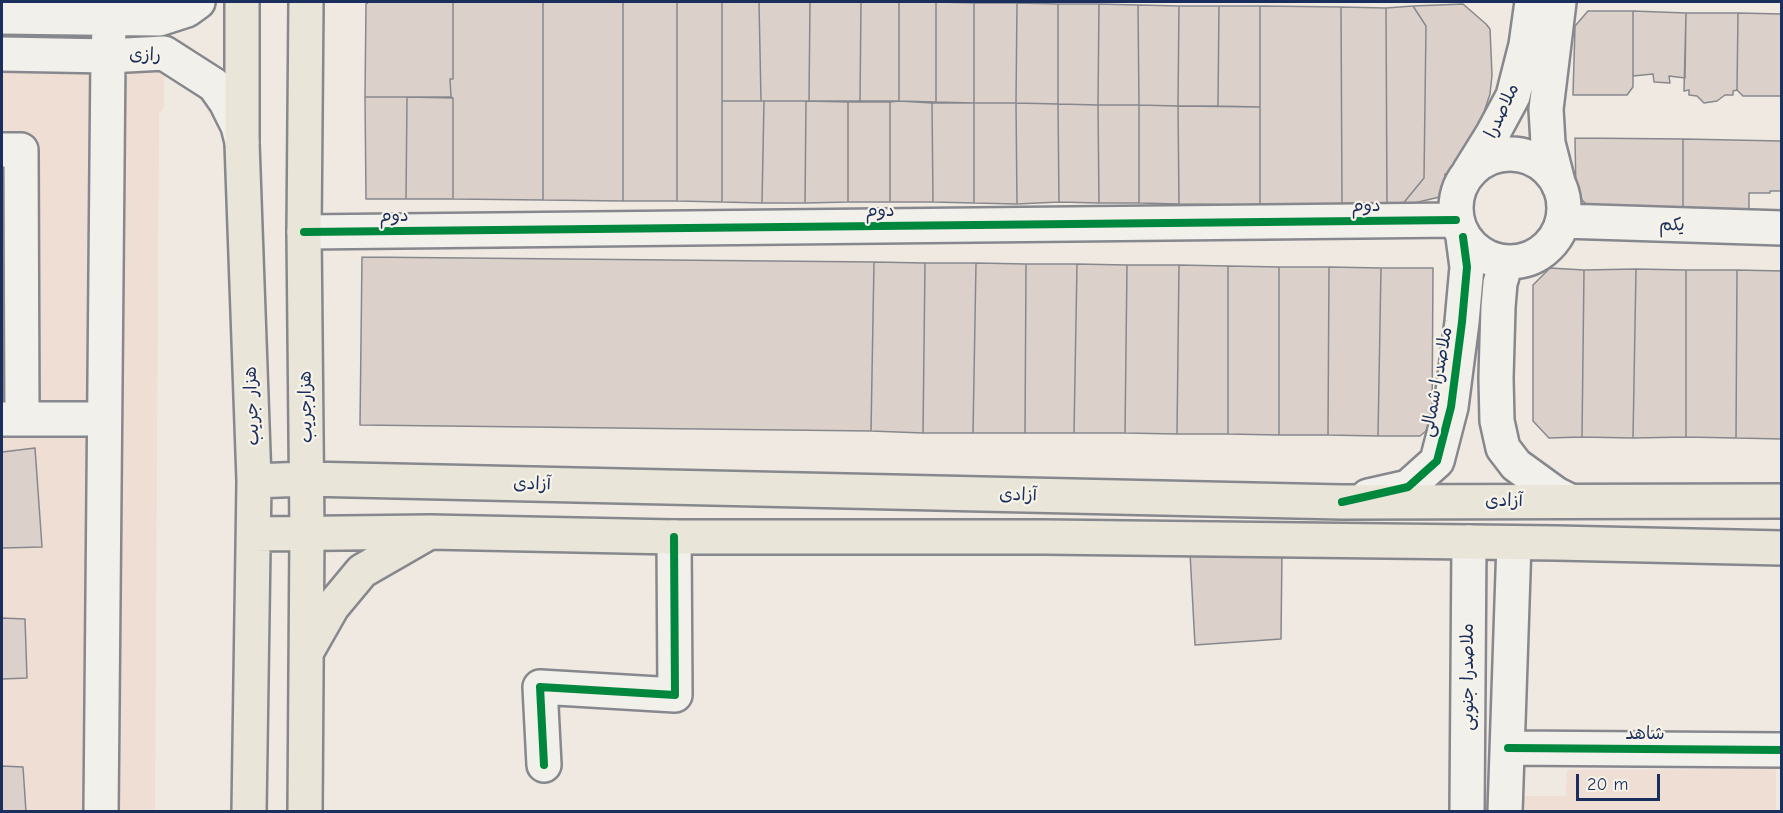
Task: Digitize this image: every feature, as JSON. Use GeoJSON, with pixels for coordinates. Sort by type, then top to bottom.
{"type":"FeatureCollection","features":[{"type":"Feature","properties":{"kind":"main road","name":"هزار جریب"},"geometry":{"type":"LineString","coordinates":[[243,2],[242,143],[255,534],[249,812]]}},
{"type":"Feature","properties":{"kind":"main road","name":"هزارجریب"},"geometry":{"type":"LineString","coordinates":[[304,812],[307,533],[304,232],[306,2]]}},
{"type":"Feature","properties":{"kind":"main road","name":"آزادی"},"geometry":{"type":"LineString","coordinates":[[254,481],[306,479],[1342,502],[1782,501]]}},
{"type":"Feature","properties":{"kind":"main road"},"geometry":{"type":"LineString","coordinates":[[1044,495],[1044,537]]}},
{"type":"Feature","properties":{"kind":"main road"},"geometry":{"type":"LineString","coordinates":[[306,652],[332,607],[362,571],[430,532]]}},
{"type":"Feature","properties":{"kind":"main road"},"geometry":{"type":"LineString","coordinates":[[255,534],[430,532],[674,537],[1044,537],[1782,548]]}},
{"type":"Feature","properties":{"kind":"street"},"geometry":{"type":"LineString","coordinates":[[2,17],[110,9],[159,19],[187,10],[198,2]]}},
{"type":"Feature","properties":{"kind":"street","name":"ملاصدرا"},"geometry":{"type":"LineString","coordinates":[[1463,180],[1492,135],[1513,96],[1526,45],[1532,2]]}},
{"type":"Feature","properties":{"kind":"street","name":"ملاصدرا"},"geometry":{"type":"LineString","coordinates":[[1559,2],[1546,109],[1548,143],[1560,188]]}},
{"type":"Feature","properties":{"kind":"street"},"geometry":{"type":"LineString","coordinates":[[101,812],[110,9]]}},
{"type":"Feature","properties":{"kind":"street","name":"رازی"},"geometry":{"type":"LineString","coordinates":[[2,54],[108,56],[165,53],[214,85],[238,126],[242,143]]}},
{"type":"Feature","properties":{"kind":"street"},"geometry":{"type":"LineString","coordinates":[[2,150],[21,150],[12,419],[104,419]]}},
{"type":"Feature","properties":{"kind":"street"},"geometry":{"type":"LineString","coordinates":[[1521,155],[1540,164],[1554,177],[1560,188],[1564,206],[1563,221],[1555,238],[1544,250],[1528,259],[1506,262],[1487,258],[1476,251],[1460,228],[1456,202],[1463,180],[1475,166],[1492,157],[1521,155]]}},
{"type":"Feature","properties":{"kind":"street","name":"یکم"},"geometry":{"type":"LineString","coordinates":[[1563,221],[1782,228]]}},
{"type":"Feature","properties":{"kind":"street","name":"دوم"},"geometry":{"type":"LineString","coordinates":[[304,232],[1460,228]]}},
{"type":"Feature","properties":{"kind":"street","name":"ملاصدرا شمالی"},"geometry":{"type":"LineString","coordinates":[[1342,502],[1408,487],[1437,461],[1451,407],[1462,322],[1467,267],[1460,228]]}},
{"type":"Feature","properties":{"kind":"street"},"geometry":{"type":"LineString","coordinates":[[1506,262],[1500,283],[1496,378],[1497,421],[1503,448],[1516,465],[1556,494],[1570,501]]}},
{"type":"Feature","properties":{"kind":"street"},"geometry":{"type":"LineString","coordinates":[[544,765],[540,687],[675,695],[674,537]]}},
{"type":"Feature","properties":{"kind":"street","name":"ملاصدرا جنوبی"},"geometry":{"type":"LineString","coordinates":[[1467,812],[1469,542]]}},
{"type":"Feature","properties":{"kind":"street"},"geometry":{"type":"LineString","coordinates":[[1505,812],[1514,543]]}},
{"type":"Feature","properties":{"kind":"street","name":"شاهد"},"geometry":{"type":"LineString","coordinates":[[1508,748],[1782,750]]}},
{"type":"Feature","properties":{"kind":"shaded area"},"geometry":{"type":"Polygon","coordinates":[[[2,2],[176,2],[164,31],[164,107],[159,114],[155,811],[2,812],[2,2]]]}},
{"type":"Feature","properties":{"kind":"shaded area"},"geometry":{"type":"Polygon","coordinates":[[[1776,769],[1776,811],[1517,811],[1517,796],[1566,796],[1567,770],[1776,769]]]}},
{"type":"Feature","properties":{"kind":"building"},"geometry":{"type":"Polygon","coordinates":[[[369,2],[453,2],[451,97],[365,97],[366,4],[369,2]]]}},
{"type":"Feature","properties":{"kind":"building"},"geometry":{"type":"Polygon","coordinates":[[[453,2],[543,2],[543,200],[453,199],[453,98],[451,97],[450,79],[453,79],[453,2]]]}},
{"type":"Feature","properties":{"kind":"building"},"geometry":{"type":"Polygon","coordinates":[[[543,2],[623,2],[623,201],[543,200],[543,2]]]}},
{"type":"Feature","properties":{"kind":"building"},"geometry":{"type":"Polygon","coordinates":[[[623,2],[677,2],[677,201],[623,201],[623,2]]]}},
{"type":"Feature","properties":{"kind":"building"},"geometry":{"type":"Polygon","coordinates":[[[677,2],[722,2],[722,202],[677,201],[677,2]]]}},
{"type":"Feature","properties":{"kind":"building"},"geometry":{"type":"Polygon","coordinates":[[[722,2],[759,2],[761,101],[722,101],[722,2]]]}},
{"type":"Feature","properties":{"kind":"building"},"geometry":{"type":"Polygon","coordinates":[[[759,2],[810,2],[809,101],[761,101],[759,2]]]}},
{"type":"Feature","properties":{"kind":"building"},"geometry":{"type":"Polygon","coordinates":[[[810,2],[861,2],[860,101],[809,101],[810,2]]]}},
{"type":"Feature","properties":{"kind":"building"},"geometry":{"type":"Polygon","coordinates":[[[861,2],[899,2],[899,101],[860,101],[861,2]]]}},
{"type":"Feature","properties":{"kind":"building"},"geometry":{"type":"Polygon","coordinates":[[[899,2],[936,2],[936,102],[899,101],[899,2]]]}},
{"type":"Feature","properties":{"kind":"building"},"geometry":{"type":"Polygon","coordinates":[[[936,2],[974,3],[974,103],[936,102],[936,2]]]}},
{"type":"Feature","properties":{"kind":"building"},"geometry":{"type":"Polygon","coordinates":[[[974,3],[1017,3],[1016,103],[974,103],[974,3]]]}},
{"type":"Feature","properties":{"kind":"building"},"geometry":{"type":"Polygon","coordinates":[[[1017,3],[1058,4],[1058,104],[1016,103],[1017,3]]]}},
{"type":"Feature","properties":{"kind":"building"},"geometry":{"type":"Polygon","coordinates":[[[1058,4],[1099,4],[1098,105],[1058,104],[1058,4]]]}},
{"type":"Feature","properties":{"kind":"building"},"geometry":{"type":"Polygon","coordinates":[[[1099,4],[1138,5],[1139,105],[1098,105],[1099,4]]]}},
{"type":"Feature","properties":{"kind":"building"},"geometry":{"type":"Polygon","coordinates":[[[1463,4],[1490,29],[1492,75],[1490,94],[1479,127],[1455,172],[1445,174],[1444,196],[1401,206],[1424,178],[1426,26],[1413,6],[1463,4]]]}},
{"type":"Feature","properties":{"kind":"building"},"geometry":{"type":"Polygon","coordinates":[[[1138,5],[1179,6],[1178,106],[1139,105],[1138,5]]]}},
{"type":"Feature","properties":{"kind":"building"},"geometry":{"type":"Polygon","coordinates":[[[1179,6],[1219,6],[1218,106],[1178,106],[1179,6]]]}},
{"type":"Feature","properties":{"kind":"building"},"geometry":{"type":"Polygon","coordinates":[[[1219,6],[1260,6],[1260,107],[1218,106],[1219,6]]]}},
{"type":"Feature","properties":{"kind":"building"},"geometry":{"type":"Polygon","coordinates":[[[1260,6],[1341,7],[1342,206],[1260,205],[1260,6]]]}},
{"type":"Feature","properties":{"kind":"building"},"geometry":{"type":"Polygon","coordinates":[[[1413,6],[1426,26],[1424,178],[1401,206],[1387,206],[1386,8],[1413,6]]]}},
{"type":"Feature","properties":{"kind":"building"},"geometry":{"type":"Polygon","coordinates":[[[1341,7],[1386,8],[1387,206],[1342,206],[1341,7]]]}},
{"type":"Feature","properties":{"kind":"building"},"geometry":{"type":"Polygon","coordinates":[[[1588,11],[1633,11],[1633,87],[1627,95],[1573,95],[1575,26],[1588,11]]]}},
{"type":"Feature","properties":{"kind":"building"},"geometry":{"type":"Polygon","coordinates":[[[1633,11],[1686,13],[1685,78],[1669,76],[1670,83],[1654,82],[1653,74],[1633,76],[1633,11]]]}},
{"type":"Feature","properties":{"kind":"building"},"geometry":{"type":"Polygon","coordinates":[[[1686,13],[1738,13],[1737,90],[1733,91],[1733,95],[1725,95],[1717,101],[1704,103],[1697,96],[1689,95],[1689,90],[1684,91],[1686,13]]]}},
{"type":"Feature","properties":{"kind":"building"},"geometry":{"type":"Polygon","coordinates":[[[1738,13],[1782,14],[1782,96],[1743,96],[1737,90],[1738,13]]]}},
{"type":"Feature","properties":{"kind":"building"},"geometry":{"type":"Polygon","coordinates":[[[365,97],[407,97],[406,199],[366,199],[365,97]]]}},
{"type":"Feature","properties":{"kind":"building"},"geometry":{"type":"Polygon","coordinates":[[[407,97],[453,98],[453,199],[406,199],[407,97]]]}},
{"type":"Feature","properties":{"kind":"building"},"geometry":{"type":"Polygon","coordinates":[[[722,101],[764,101],[762,203],[722,202],[722,101]]]}},
{"type":"Feature","properties":{"kind":"building"},"geometry":{"type":"Polygon","coordinates":[[[764,101],[806,101],[805,203],[762,203],[764,101]]]}},
{"type":"Feature","properties":{"kind":"building"},"geometry":{"type":"Polygon","coordinates":[[[806,101],[848,102],[848,202],[805,203],[806,101]]]}},
{"type":"Feature","properties":{"kind":"building"},"geometry":{"type":"Polygon","coordinates":[[[848,102],[890,102],[890,202],[848,202],[848,102]]]}},
{"type":"Feature","properties":{"kind":"building"},"geometry":{"type":"Polygon","coordinates":[[[890,102],[932,103],[933,202],[890,202],[890,102]]]}},
{"type":"Feature","properties":{"kind":"building"},"geometry":{"type":"Polygon","coordinates":[[[932,103],[974,103],[974,203],[933,202],[932,103]]]}},
{"type":"Feature","properties":{"kind":"building"},"geometry":{"type":"Polygon","coordinates":[[[974,103],[1016,103],[1017,204],[974,203],[974,103]]]}},
{"type":"Feature","properties":{"kind":"building"},"geometry":{"type":"Polygon","coordinates":[[[1016,103],[1058,104],[1059,202],[1017,204],[1016,103]]]}},
{"type":"Feature","properties":{"kind":"building"},"geometry":{"type":"Polygon","coordinates":[[[1058,104],[1098,105],[1099,203],[1059,202],[1058,104]]]}},
{"type":"Feature","properties":{"kind":"building"},"geometry":{"type":"Polygon","coordinates":[[[1098,105],[1139,105],[1139,203],[1099,203],[1098,105]]]}},
{"type":"Feature","properties":{"kind":"building"},"geometry":{"type":"Polygon","coordinates":[[[1139,105],[1178,106],[1179,204],[1139,203],[1139,105]]]}},
{"type":"Feature","properties":{"kind":"building"},"geometry":{"type":"Polygon","coordinates":[[[1178,106],[1260,107],[1260,205],[1179,204],[1178,106]]]}},
{"type":"Feature","properties":{"kind":"building"},"geometry":{"type":"Polygon","coordinates":[[[1575,138],[1683,139],[1683,217],[1597,215],[1576,194],[1575,138]]]}},
{"type":"Feature","properties":{"kind":"building"},"geometry":{"type":"Polygon","coordinates":[[[1683,139],[1782,141],[1782,191],[1749,193],[1749,216],[1683,217],[1683,139]]]}},
{"type":"Feature","properties":{"kind":"building"},"geometry":{"type":"Polygon","coordinates":[[[362,257],[874,262],[871,431],[360,425],[362,257]]]}},
{"type":"Feature","properties":{"kind":"building"},"geometry":{"type":"Polygon","coordinates":[[[874,262],[925,263],[923,433],[871,431],[874,262]]]}},
{"type":"Feature","properties":{"kind":"building"},"geometry":{"type":"Polygon","coordinates":[[[925,263],[976,263],[973,433],[923,433],[925,263]]]}},
{"type":"Feature","properties":{"kind":"building"},"geometry":{"type":"Polygon","coordinates":[[[976,263],[1026,264],[1025,433],[973,433],[976,263]]]}},
{"type":"Feature","properties":{"kind":"building"},"geometry":{"type":"Polygon","coordinates":[[[1026,264],[1077,264],[1074,433],[1025,433],[1026,264]]]}},
{"type":"Feature","properties":{"kind":"building"},"geometry":{"type":"Polygon","coordinates":[[[1077,264],[1127,265],[1125,433],[1074,433],[1077,264]]]}},
{"type":"Feature","properties":{"kind":"building"},"geometry":{"type":"Polygon","coordinates":[[[1127,265],[1179,265],[1177,434],[1125,433],[1127,265]]]}},
{"type":"Feature","properties":{"kind":"building"},"geometry":{"type":"Polygon","coordinates":[[[1179,265],[1228,266],[1228,434],[1177,434],[1179,265]]]}},
{"type":"Feature","properties":{"kind":"building"},"geometry":{"type":"Polygon","coordinates":[[[1228,266],[1279,267],[1279,435],[1228,434],[1228,266]]]}},
{"type":"Feature","properties":{"kind":"building"},"geometry":{"type":"Polygon","coordinates":[[[1279,267],[1329,267],[1328,435],[1279,435],[1279,267]]]}},
{"type":"Feature","properties":{"kind":"building"},"geometry":{"type":"Polygon","coordinates":[[[1329,267],[1381,268],[1378,436],[1328,435],[1329,267]]]}},
{"type":"Feature","properties":{"kind":"building"},"geometry":{"type":"Polygon","coordinates":[[[1381,268],[1433,268],[1432,426],[1420,436],[1378,436],[1381,268]]]}},
{"type":"Feature","properties":{"kind":"building"},"geometry":{"type":"Polygon","coordinates":[[[1550,268],[1584,270],[1582,437],[1549,438],[1533,421],[1533,285],[1550,268]]]}},
{"type":"Feature","properties":{"kind":"building"},"geometry":{"type":"Polygon","coordinates":[[[1636,269],[1686,270],[1686,437],[1633,438],[1636,269]]]}},
{"type":"Feature","properties":{"kind":"building"},"geometry":{"type":"Polygon","coordinates":[[[1636,269],[1633,438],[1582,437],[1584,270],[1636,269]]]}},
{"type":"Feature","properties":{"kind":"building"},"geometry":{"type":"Polygon","coordinates":[[[1686,270],[1737,270],[1736,438],[1686,437],[1686,270]]]}},
{"type":"Feature","properties":{"kind":"building"},"geometry":{"type":"Polygon","coordinates":[[[1737,270],[1782,271],[1782,439],[1736,438],[1737,270]]]}},
{"type":"Feature","properties":{"kind":"building"},"geometry":{"type":"Polygon","coordinates":[[[35,448],[42,547],[2,548],[2,452],[35,448]]]}},
{"type":"Feature","properties":{"kind":"building"},"geometry":{"type":"Polygon","coordinates":[[[1282,548],[1281,639],[1195,645],[1190,553],[1282,548]]]}},
{"type":"Feature","properties":{"kind":"building"},"geometry":{"type":"Polygon","coordinates":[[[2,618],[25,619],[27,678],[2,679],[2,618]]]}},
{"type":"Feature","properties":{"kind":"building"},"geometry":{"type":"Polygon","coordinates":[[[2,766],[23,767],[26,812],[2,812],[2,766]]]}},
{"type":"Feature","properties":{"kind":"cycle path"},"geometry":{"type":"LineString","coordinates":[[304,232],[1456,220]]}},
{"type":"Feature","properties":{"kind":"cycle path"},"geometry":{"type":"LineString","coordinates":[[1342,502],[1408,487],[1437,461],[1451,407],[1462,322],[1467,267],[1463,237]]}},
{"type":"Feature","properties":{"kind":"cycle path"},"geometry":{"type":"LineString","coordinates":[[544,765],[540,687],[675,695],[674,537]]}},
{"type":"Feature","properties":{"kind":"cycle path"},"geometry":{"type":"LineString","coordinates":[[1508,748],[1782,750]]}}]}
